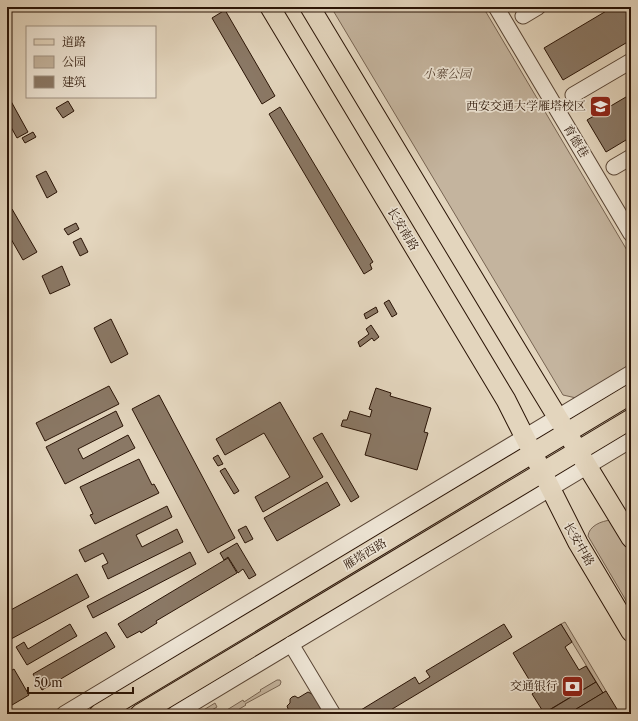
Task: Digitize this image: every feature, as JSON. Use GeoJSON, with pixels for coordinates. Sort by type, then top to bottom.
{"type":"FeatureCollection","features":[{"type":"Feature","properties":{"kind":"main road","name":"长安南路"},"geometry":{"type":"LineString","coordinates":[[270,7],[502,393],[529,445]]}},
{"type":"Feature","properties":{"kind":"main road"},"geometry":{"type":"LineString","coordinates":[[310,7],[631,538]]}},
{"type":"Feature","properties":{"kind":"main road","name":"雁塔西路"},"geometry":{"type":"LineString","coordinates":[[99,714],[562,425],[631,394]]}},
{"type":"Feature","properties":{"kind":"main road","name":"雁塔西路"},"geometry":{"type":"LineString","coordinates":[[148,712],[546,480],[582,458],[631,419]]}},
{"type":"Feature","properties":{"kind":"main road","name":"长安中路"},"geometry":{"type":"LineString","coordinates":[[529,445],[578,543],[631,632]]}},
{"type":"Feature","properties":{"kind":"street","name":"育德巷"},"geometry":{"type":"LineString","coordinates":[[496,7],[631,234]]}},
{"type":"Feature","properties":{"kind":"street"},"geometry":{"type":"LineString","coordinates":[[522,16],[538,7]]}},
{"type":"Feature","properties":{"kind":"street"},"geometry":{"type":"LineString","coordinates":[[573,95],[631,61]]}},
{"type":"Feature","properties":{"kind":"street"},"geometry":{"type":"LineString","coordinates":[[614,167],[631,157]]}},
{"type":"Feature","properties":{"kind":"street"},"geometry":{"type":"LineString","coordinates":[[562,425],[631,373]]}},
{"type":"Feature","properties":{"kind":"street"},"geometry":{"type":"LineString","coordinates":[[582,458],[631,440]]}},
{"type":"Feature","properties":{"kind":"street"},"geometry":{"type":"LineString","coordinates":[[64,714],[529,445]]}},
{"type":"Feature","properties":{"kind":"street"},"geometry":{"type":"LineString","coordinates":[[175,714],[291,644],[546,480]]}},
{"type":"Feature","properties":{"kind":"street"},"geometry":{"type":"LineString","coordinates":[[291,644],[333,714]]}},
{"type":"Feature","properties":{"kind":"green space","name":"小寨公园"},"geometry":{"type":"Polygon","coordinates":[[[331,7],[483,7],[631,257],[631,371],[585,400],[563,395],[331,7]]]}},
{"type":"Feature","properties":{"kind":"green space"},"geometry":{"type":"Polygon","coordinates":[[[611,520],[631,552],[631,609],[588,536],[593,527],[611,520]]]}},
{"type":"Feature","properties":{"kind":"green space"},"geometry":{"type":"Polygon","coordinates":[[[565,622],[606,691],[603,693],[561,624],[565,622]]]}},
{"type":"Feature","properties":{"kind":"green space"},"geometry":{"type":"Polygon","coordinates":[[[277,680],[280,680],[280,685],[245,704],[246,705],[231,714],[222,714],[243,700],[244,702],[277,680]]]}},
{"type":"Feature","properties":{"kind":"green space"},"geometry":{"type":"Polygon","coordinates":[[[215,703],[217,707],[205,714],[197,714],[215,703]]]}},
{"type":"Feature","properties":{"kind":"building"},"geometry":{"type":"Polygon","coordinates":[[[613,7],[631,7],[631,40],[563,80],[544,48],[613,7]]]}},
{"type":"Feature","properties":{"kind":"building"},"geometry":{"type":"Polygon","coordinates":[[[225,10],[275,96],[262,104],[212,18],[225,10]]]}},
{"type":"Feature","properties":{"kind":"building"},"geometry":{"type":"Polygon","coordinates":[[[7,94],[28,132],[17,138],[7,120],[7,94]]]}},
{"type":"Feature","properties":{"kind":"building"},"geometry":{"type":"Polygon","coordinates":[[[631,94],[631,137],[606,152],[587,120],[631,94]]]}},
{"type":"Feature","properties":{"kind":"building"},"geometry":{"type":"Polygon","coordinates":[[[68,101],[74,111],[63,118],[56,108],[68,101]]]}},
{"type":"Feature","properties":{"kind":"building"},"geometry":{"type":"Polygon","coordinates":[[[280,107],[373,262],[370,264],[372,269],[364,274],[269,114],[280,107]]]}},
{"type":"Feature","properties":{"kind":"building"},"geometry":{"type":"Polygon","coordinates":[[[33,132],[36,137],[25,143],[22,138],[33,132]]]}},
{"type":"Feature","properties":{"kind":"building"},"geometry":{"type":"Polygon","coordinates":[[[46,171],[57,192],[47,198],[36,176],[46,171]]]}},
{"type":"Feature","properties":{"kind":"building"},"geometry":{"type":"Polygon","coordinates":[[[12,209],[37,252],[23,260],[7,232],[7,212],[12,209]]]}},
{"type":"Feature","properties":{"kind":"building"},"geometry":{"type":"Polygon","coordinates":[[[76,223],[79,229],[68,235],[64,229],[76,223]]]}},
{"type":"Feature","properties":{"kind":"building"},"geometry":{"type":"Polygon","coordinates":[[[81,238],[88,252],[80,256],[73,242],[81,238]]]}},
{"type":"Feature","properties":{"kind":"building"},"geometry":{"type":"Polygon","coordinates":[[[62,266],[70,285],[50,294],[42,276],[62,266]]]}},
{"type":"Feature","properties":{"kind":"building"},"geometry":{"type":"Polygon","coordinates":[[[389,300],[397,314],[392,317],[384,303],[389,300]]]}},
{"type":"Feature","properties":{"kind":"building"},"geometry":{"type":"Polygon","coordinates":[[[376,307],[378,312],[366,319],[364,314],[376,307]]]}},
{"type":"Feature","properties":{"kind":"building"},"geometry":{"type":"Polygon","coordinates":[[[111,319],[128,354],[111,363],[94,328],[111,319]]]}},
{"type":"Feature","properties":{"kind":"building"},"geometry":{"type":"Polygon","coordinates":[[[371,325],[379,337],[374,341],[372,338],[360,347],[358,342],[369,334],[366,329],[371,325]]]}},
{"type":"Feature","properties":{"kind":"building"},"geometry":{"type":"Polygon","coordinates":[[[109,386],[119,404],[45,441],[36,423],[109,386]]]}},
{"type":"Feature","properties":{"kind":"building"},"geometry":{"type":"Polygon","coordinates":[[[376,388],[391,393],[390,396],[431,408],[424,432],[428,433],[417,470],[365,455],[371,434],[341,426],[343,420],[347,420],[350,411],[370,417],[372,410],[369,409],[376,388]]]}},
{"type":"Feature","properties":{"kind":"building"},"geometry":{"type":"Polygon","coordinates":[[[159,395],[235,538],[208,553],[132,409],[159,395]]]}},
{"type":"Feature","properties":{"kind":"building"},"geometry":{"type":"Polygon","coordinates":[[[280,402],[323,477],[263,512],[255,497],[290,477],[264,433],[225,455],[216,439],[280,402]]]}},
{"type":"Feature","properties":{"kind":"building"},"geometry":{"type":"Polygon","coordinates":[[[116,411],[123,426],[78,449],[83,459],[128,435],[135,448],[65,484],[46,447],[116,411]]]}},
{"type":"Feature","properties":{"kind":"building"},"geometry":{"type":"Polygon","coordinates":[[[322,433],[359,497],[351,502],[313,438],[322,433]]]}},
{"type":"Feature","properties":{"kind":"building"},"geometry":{"type":"Polygon","coordinates":[[[218,455],[223,464],[218,466],[213,458],[218,455]]]}},
{"type":"Feature","properties":{"kind":"building"},"geometry":{"type":"Polygon","coordinates":[[[139,459],[152,485],[154,484],[159,493],[95,524],[90,515],[93,514],[80,487],[139,459]]]}},
{"type":"Feature","properties":{"kind":"building"},"geometry":{"type":"Polygon","coordinates":[[[225,468],[239,491],[234,494],[220,471],[225,468]]]}},
{"type":"Feature","properties":{"kind":"building"},"geometry":{"type":"Polygon","coordinates":[[[327,482],[340,505],[277,541],[264,518],[327,482]]]}},
{"type":"Feature","properties":{"kind":"building"},"geometry":{"type":"Polygon","coordinates":[[[167,506],[172,517],[136,535],[142,547],[177,529],[183,542],[108,579],[102,566],[108,563],[103,553],[85,562],[79,550],[167,506]]]}},
{"type":"Feature","properties":{"kind":"building"},"geometry":{"type":"Polygon","coordinates":[[[246,526],[253,539],[245,543],[238,530],[246,526]]]}},
{"type":"Feature","properties":{"kind":"building"},"geometry":{"type":"Polygon","coordinates":[[[237,543],[256,575],[249,579],[243,569],[238,573],[228,557],[224,560],[220,553],[237,543]]]}},
{"type":"Feature","properties":{"kind":"building"},"geometry":{"type":"Polygon","coordinates":[[[190,552],[196,564],[93,618],[87,606],[190,552]]]}},
{"type":"Feature","properties":{"kind":"building"},"geometry":{"type":"Polygon","coordinates":[[[228,558],[237,573],[156,621],[157,623],[141,633],[140,631],[127,638],[118,624],[228,558]]]}},
{"type":"Feature","properties":{"kind":"building"},"geometry":{"type":"Polygon","coordinates":[[[77,574],[89,597],[11,639],[7,631],[7,612],[77,574]]]}},
{"type":"Feature","properties":{"kind":"building"},"geometry":{"type":"Polygon","coordinates":[[[70,624],[77,636],[27,665],[16,647],[24,642],[28,649],[70,624]]]}},
{"type":"Feature","properties":{"kind":"building"},"geometry":{"type":"Polygon","coordinates":[[[504,624],[512,637],[384,714],[356,713],[415,677],[419,684],[430,677],[426,671],[504,624]]]}},
{"type":"Feature","properties":{"kind":"building"},"geometry":{"type":"Polygon","coordinates":[[[561,624],[572,642],[565,647],[579,670],[586,666],[596,682],[544,713],[532,694],[536,691],[513,653],[561,624]]]}},
{"type":"Feature","properties":{"kind":"building"},"geometry":{"type":"Polygon","coordinates":[[[106,632],[115,647],[42,690],[33,674],[106,632]]]}},
{"type":"Feature","properties":{"kind":"building"},"geometry":{"type":"Polygon","coordinates":[[[14,669],[29,695],[7,708],[7,673],[14,669]]]}},
{"type":"Feature","properties":{"kind":"building"},"geometry":{"type":"Polygon","coordinates":[[[596,682],[603,693],[568,714],[543,714],[596,682]]]}},
{"type":"Feature","properties":{"kind":"building"},"geometry":{"type":"Polygon","coordinates":[[[606,691],[620,714],[568,714],[606,691]]]}},
{"type":"Feature","properties":{"kind":"building"},"geometry":{"type":"Polygon","coordinates":[[[308,692],[312,694],[326,714],[290,714],[287,706],[290,703],[290,699],[295,696],[298,698],[308,692]]]}},
{"type":"Feature","properties":{"kind":"place","name":"西安交通大学雁塔校区"},"geometry":{"type":"Point","coordinates":[601,106]}},
{"type":"Feature","properties":{"kind":"place","name":"交通银行"},"geometry":{"type":"Point","coordinates":[573,686]}}]}
